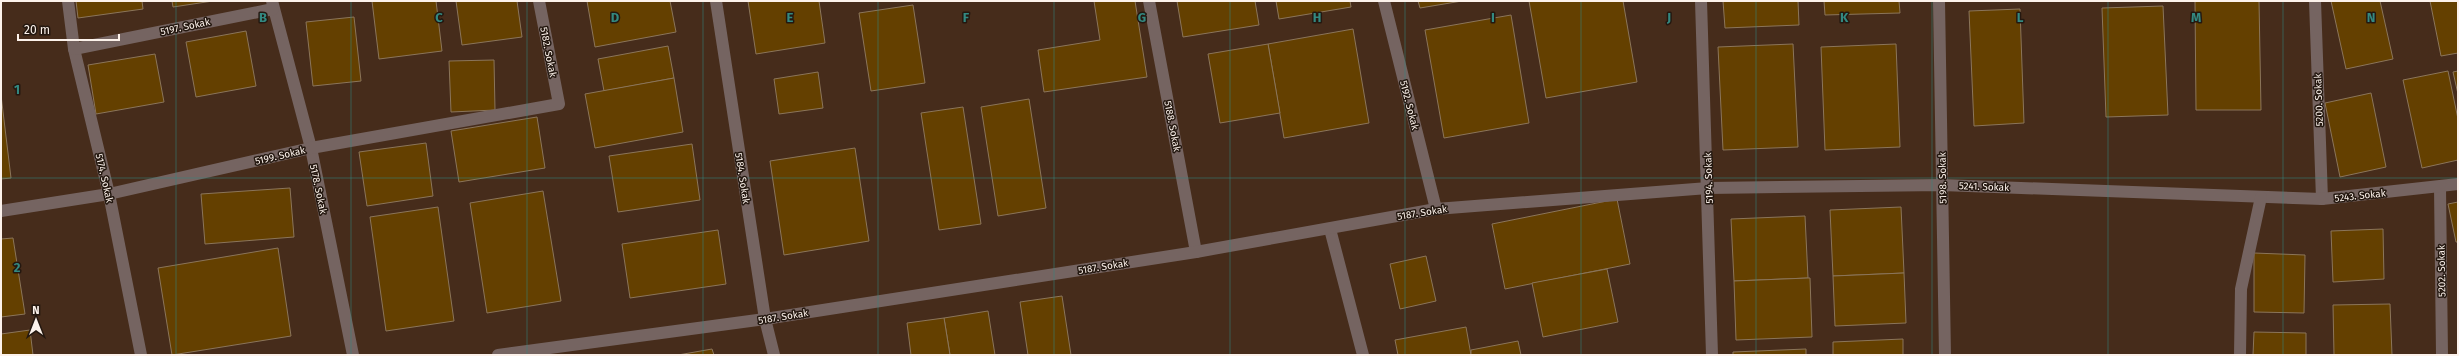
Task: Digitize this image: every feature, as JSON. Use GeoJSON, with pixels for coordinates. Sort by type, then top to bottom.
{"type":"FeatureCollection","features":[{"type":"Feature","properties":{"kind":"street","name":"5174. Sokak"},"geometry":{"type":"LineString","coordinates":[[68,1],[74,49],[109,194],[141,355]]}},
{"type":"Feature","properties":{"kind":"street","name":"5182. Sokak"},"geometry":{"type":"LineString","coordinates":[[539,1],[559,104]]}},
{"type":"Feature","properties":{"kind":"street","name":"5184. Sokak"},"geometry":{"type":"LineString","coordinates":[[716,1],[765,319],[774,355]]}},
{"type":"Feature","properties":{"kind":"street","name":"5188. Sokak"},"geometry":{"type":"LineString","coordinates":[[1149,1],[1196,252]]}},
{"type":"Feature","properties":{"kind":"street","name":"5192. Sokak"},"geometry":{"type":"LineString","coordinates":[[1384,1],[1436,209]]}},
{"type":"Feature","properties":{"kind":"street","name":"5194. Sokak"},"geometry":{"type":"LineString","coordinates":[[1701,1],[1712,355]]}},
{"type":"Feature","properties":{"kind":"street","name":"5198. Sokak"},"geometry":{"type":"LineString","coordinates":[[1939,1],[1945,355]]}},
{"type":"Feature","properties":{"kind":"street","name":"5200. Sokak"},"geometry":{"type":"LineString","coordinates":[[2315,1],[2322,199]]}},
{"type":"Feature","properties":{"kind":"street","name":"5197. Sokak"},"geometry":{"type":"LineString","coordinates":[[74,49],[272,5]]}},
{"type":"Feature","properties":{"kind":"street","name":"5178. Sokak"},"geometry":{"type":"LineString","coordinates":[[272,5],[310,148],[354,355]]}},
{"type":"Feature","properties":{"kind":"street","name":"5199. Sokak"},"geometry":{"type":"LineString","coordinates":[[1,211],[109,194],[310,148],[559,104]]}},
{"type":"Feature","properties":{"kind":"street","name":"5243. Sokak"},"geometry":{"type":"LineString","coordinates":[[2261,197],[2322,199],[2458,184]]}},
{"type":"Feature","properties":{"kind":"street","name":"5241. Sokak"},"geometry":{"type":"LineString","coordinates":[[1708,188],[1942,185],[2261,197]]}},
{"type":"Feature","properties":{"kind":"street","name":"5202. Sokak"},"geometry":{"type":"LineString","coordinates":[[2440,187],[2442,355]]}},
{"type":"Feature","properties":{"kind":"street","name":"5187. Sokak"},"geometry":{"type":"LineString","coordinates":[[498,355],[765,319],[1196,252],[1436,209],[1708,188]]}},
{"type":"Feature","properties":{"kind":"street"},"geometry":{"type":"LineString","coordinates":[[2240,355],[2241,290],[2261,197]]}},
{"type":"Feature","properties":{"kind":"street"},"geometry":{"type":"LineString","coordinates":[[1330,229],[1363,355]]}},
{"type":"Feature","properties":{"kind":"building"},"geometry":{"type":"Polygon","coordinates":[[[76,1],[142,1],[143,9],[78,18],[76,1]]]}},
{"type":"Feature","properties":{"kind":"building"},"geometry":{"type":"Polygon","coordinates":[[[172,1],[213,1],[173,7],[172,1]]]}},
{"type":"Feature","properties":{"kind":"building"},"geometry":{"type":"Polygon","coordinates":[[[372,1],[436,1],[442,51],[379,59],[372,1]]]}},
{"type":"Feature","properties":{"kind":"building"},"geometry":{"type":"Polygon","coordinates":[[[456,1],[517,1],[522,37],[462,45],[456,1]]]}},
{"type":"Feature","properties":{"kind":"building"},"geometry":{"type":"Polygon","coordinates":[[[587,1],[670,1],[676,32],[595,47],[587,1]]]}},
{"type":"Feature","properties":{"kind":"building"},"geometry":{"type":"Polygon","coordinates":[[[748,1],[819,1],[825,43],[756,54],[748,1]]]}},
{"type":"Feature","properties":{"kind":"building"},"geometry":{"type":"Polygon","coordinates":[[[1094,1],[1135,1],[1147,77],[1044,92],[1038,50],[1100,40],[1094,1]]]}},
{"type":"Feature","properties":{"kind":"building"},"geometry":{"type":"Polygon","coordinates":[[[1177,1],[1255,1],[1259,25],[1183,37],[1177,1]]]}},
{"type":"Feature","properties":{"kind":"building"},"geometry":{"type":"Polygon","coordinates":[[[1276,1],[1350,1],[1351,7],[1279,19],[1276,1]]]}},
{"type":"Feature","properties":{"kind":"building"},"geometry":{"type":"Polygon","coordinates":[[[1418,1],[1462,1],[1420,8],[1418,1]]]}},
{"type":"Feature","properties":{"kind":"building"},"geometry":{"type":"Polygon","coordinates":[[[1529,1],[1623,1],[1637,82],[1546,98],[1529,1]]]}},
{"type":"Feature","properties":{"kind":"building"},"geometry":{"type":"Polygon","coordinates":[[[1723,1],[1798,1],[1799,25],[1725,28],[1723,1]]]}},
{"type":"Feature","properties":{"kind":"building"},"geometry":{"type":"Polygon","coordinates":[[[1824,1],[1899,1],[1900,13],[1825,15],[1824,1]]]}},
{"type":"Feature","properties":{"kind":"building"},"geometry":{"type":"Polygon","coordinates":[[[2195,1],[2259,1],[2261,110],[2196,110],[2195,1]]]}},
{"type":"Feature","properties":{"kind":"building"},"geometry":{"type":"Polygon","coordinates":[[[2331,1],[2380,1],[2393,59],[2346,69],[2331,1]]]}},
{"type":"Feature","properties":{"kind":"building"},"geometry":{"type":"Polygon","coordinates":[[[2430,1],[2458,1],[2458,53],[2441,56],[2430,1]]]}},
{"type":"Feature","properties":{"kind":"building"},"geometry":{"type":"Polygon","coordinates":[[[913,5],[925,83],[871,91],[859,13],[913,5]]]}},
{"type":"Feature","properties":{"kind":"building"},"geometry":{"type":"Polygon","coordinates":[[[2163,6],[2168,115],[2106,117],[2102,8],[2163,6]]]}},
{"type":"Feature","properties":{"kind":"building"},"geometry":{"type":"Polygon","coordinates":[[[2020,9],[2024,123],[1974,126],[1969,11],[2020,9]]]}},
{"type":"Feature","properties":{"kind":"building"},"geometry":{"type":"Polygon","coordinates":[[[1511,15],[1529,123],[1444,138],[1425,30],[1511,15]]]}},
{"type":"Feature","properties":{"kind":"building"},"geometry":{"type":"Polygon","coordinates":[[[354,17],[361,81],[313,86],[306,22],[354,17]]]}},
{"type":"Feature","properties":{"kind":"building"},"geometry":{"type":"Polygon","coordinates":[[[1353,29],[1369,123],[1284,138],[1268,44],[1353,29]]]}},
{"type":"Feature","properties":{"kind":"building"},"geometry":{"type":"Polygon","coordinates":[[[246,31],[256,86],[196,97],[186,42],[246,31]]]}},
{"type":"Feature","properties":{"kind":"building"},"geometry":{"type":"Polygon","coordinates":[[[1268,44],[1280,113],[1220,123],[1208,54],[1268,44]]]}},
{"type":"Feature","properties":{"kind":"building"},"geometry":{"type":"Polygon","coordinates":[[[1793,44],[1798,147],[1723,150],[1718,47],[1793,44]]]}},
{"type":"Feature","properties":{"kind":"building"},"geometry":{"type":"Polygon","coordinates":[[[1896,44],[1900,147],[1825,150],[1821,47],[1896,44]]]}},
{"type":"Feature","properties":{"kind":"building"},"geometry":{"type":"Polygon","coordinates":[[[668,46],[674,78],[604,91],[598,59],[668,46]]]}},
{"type":"Feature","properties":{"kind":"building"},"geometry":{"type":"Polygon","coordinates":[[[155,54],[164,102],[96,114],[88,65],[155,54]]]}},
{"type":"Feature","properties":{"kind":"building"},"geometry":{"type":"Polygon","coordinates":[[[494,60],[495,110],[451,112],[449,61],[494,60]]]}},
{"type":"Feature","properties":{"kind":"building"},"geometry":{"type":"Polygon","coordinates":[[[2448,71],[2458,119],[2458,160],[2422,168],[2403,80],[2448,71]]]}},
{"type":"Feature","properties":{"kind":"building"},"geometry":{"type":"Polygon","coordinates":[[[2458,71],[2458,94],[2453,72],[2458,71]]]}},
{"type":"Feature","properties":{"kind":"building"},"geometry":{"type":"Polygon","coordinates":[[[818,72],[823,108],[779,114],[774,79],[818,72]]]}},
{"type":"Feature","properties":{"kind":"building"},"geometry":{"type":"Polygon","coordinates":[[[674,78],[683,132],[595,148],[585,94],[674,78]]]}},
{"type":"Feature","properties":{"kind":"building"},"geometry":{"type":"Polygon","coordinates":[[[2371,93],[2386,167],[2340,177],[2325,103],[2371,93]]]}},
{"type":"Feature","properties":{"kind":"building"},"geometry":{"type":"Polygon","coordinates":[[[1,95],[11,178],[1,179],[1,95]]]}},
{"type":"Feature","properties":{"kind":"building"},"geometry":{"type":"Polygon","coordinates":[[[1029,99],[1046,208],[998,216],[981,107],[1029,99]]]}},
{"type":"Feature","properties":{"kind":"building"},"geometry":{"type":"Polygon","coordinates":[[[963,107],[981,224],[939,230],[921,113],[963,107]]]}},
{"type":"Feature","properties":{"kind":"building"},"geometry":{"type":"Polygon","coordinates":[[[537,117],[545,168],[459,182],[451,131],[537,117]]]}},
{"type":"Feature","properties":{"kind":"building"},"geometry":{"type":"Polygon","coordinates":[[[426,143],[433,196],[367,206],[359,152],[426,143]]]}},
{"type":"Feature","properties":{"kind":"building"},"geometry":{"type":"Polygon","coordinates":[[[692,144],[700,200],[618,212],[609,156],[692,144]]]}},
{"type":"Feature","properties":{"kind":"building"},"geometry":{"type":"Polygon","coordinates":[[[855,148],[869,241],[784,255],[770,161],[855,148]]]}},
{"type":"Feature","properties":{"kind":"building"},"geometry":{"type":"Polygon","coordinates":[[[290,188],[294,237],[205,244],[201,194],[290,188]]]}},
{"type":"Feature","properties":{"kind":"building"},"geometry":{"type":"Polygon","coordinates":[[[543,191],[561,301],[487,313],[470,203],[543,191]]]}},
{"type":"Feature","properties":{"kind":"building"},"geometry":{"type":"Polygon","coordinates":[[[1617,199],[1630,264],[1505,289],[1492,224],[1617,199]]]}},
{"type":"Feature","properties":{"kind":"building"},"geometry":{"type":"Polygon","coordinates":[[[2458,202],[2458,242],[2456,242],[2448,204],[2458,202]]]}},
{"type":"Feature","properties":{"kind":"building"},"geometry":{"type":"Polygon","coordinates":[[[438,207],[454,321],[386,331],[370,217],[438,207]]]}},
{"type":"Feature","properties":{"kind":"building"},"geometry":{"type":"Polygon","coordinates":[[[1901,207],[1904,273],[1833,276],[1830,210],[1901,207]]]}},
{"type":"Feature","properties":{"kind":"building"},"geometry":{"type":"Polygon","coordinates":[[[1805,216],[1808,278],[1734,281],[1731,219],[1805,216]]]}},
{"type":"Feature","properties":{"kind":"building"},"geometry":{"type":"Polygon","coordinates":[[[2383,229],[2384,279],[2333,282],[2331,231],[2383,229]]]}},
{"type":"Feature","properties":{"kind":"building"},"geometry":{"type":"Polygon","coordinates":[[[718,230],[726,284],[630,298],[622,244],[718,230]]]}},
{"type":"Feature","properties":{"kind":"building"},"geometry":{"type":"Polygon","coordinates":[[[13,238],[25,314],[1,317],[1,239],[13,238]]]}},
{"type":"Feature","properties":{"kind":"building"},"geometry":{"type":"Polygon","coordinates":[[[278,248],[291,336],[172,355],[158,268],[278,248]]]}},
{"type":"Feature","properties":{"kind":"building"},"geometry":{"type":"Polygon","coordinates":[[[2254,253],[2305,255],[2304,313],[2254,312],[2254,253]]]}},
{"type":"Feature","properties":{"kind":"building"},"geometry":{"type":"Polygon","coordinates":[[[1426,256],[1436,301],[1400,309],[1390,264],[1426,256]]]}},
{"type":"Feature","properties":{"kind":"building"},"geometry":{"type":"Polygon","coordinates":[[[1607,269],[1618,322],[1543,337],[1532,283],[1607,269]]]}},
{"type":"Feature","properties":{"kind":"building"},"geometry":{"type":"Polygon","coordinates":[[[1904,273],[1906,323],[1835,326],[1833,276],[1904,273]]]}},
{"type":"Feature","properties":{"kind":"building"},"geometry":{"type":"Polygon","coordinates":[[[1810,278],[1812,337],[1736,340],[1734,281],[1810,278]]]}},
{"type":"Feature","properties":{"kind":"building"},"geometry":{"type":"Polygon","coordinates":[[[1062,296],[1071,355],[1028,355],[1020,302],[1062,296]]]}},
{"type":"Feature","properties":{"kind":"building"},"geometry":{"type":"Polygon","coordinates":[[[2390,304],[2392,355],[2334,355],[2333,305],[2390,304]]]}},
{"type":"Feature","properties":{"kind":"building"},"geometry":{"type":"Polygon","coordinates":[[[988,311],[995,355],[950,355],[944,318],[988,311]]]}},
{"type":"Feature","properties":{"kind":"building"},"geometry":{"type":"Polygon","coordinates":[[[944,318],[950,355],[911,355],[907,323],[944,318]]]}},
{"type":"Feature","properties":{"kind":"building"},"geometry":{"type":"Polygon","coordinates":[[[1466,327],[1471,355],[1398,355],[1395,340],[1466,327]]]}},
{"type":"Feature","properties":{"kind":"building"},"geometry":{"type":"Polygon","coordinates":[[[30,330],[33,355],[1,355],[1,334],[30,330]]]}},
{"type":"Feature","properties":{"kind":"building"},"geometry":{"type":"Polygon","coordinates":[[[2254,332],[2306,333],[2306,355],[2253,355],[2254,332]]]}},
{"type":"Feature","properties":{"kind":"building"},"geometry":{"type":"Polygon","coordinates":[[[1903,339],[1903,355],[1833,355],[1833,342],[1903,339]]]}},
{"type":"Feature","properties":{"kind":"building"},"geometry":{"type":"Polygon","coordinates":[[[1518,341],[1521,355],[1471,355],[1471,350],[1518,341]]]}},
{"type":"Feature","properties":{"kind":"building"},"geometry":{"type":"Polygon","coordinates":[[[712,349],[714,355],[678,355],[712,349]]]}},
{"type":"Feature","properties":{"kind":"building"},"geometry":{"type":"Polygon","coordinates":[[[1806,349],[1806,355],[1733,355],[1733,352],[1806,349]]]}}]}
